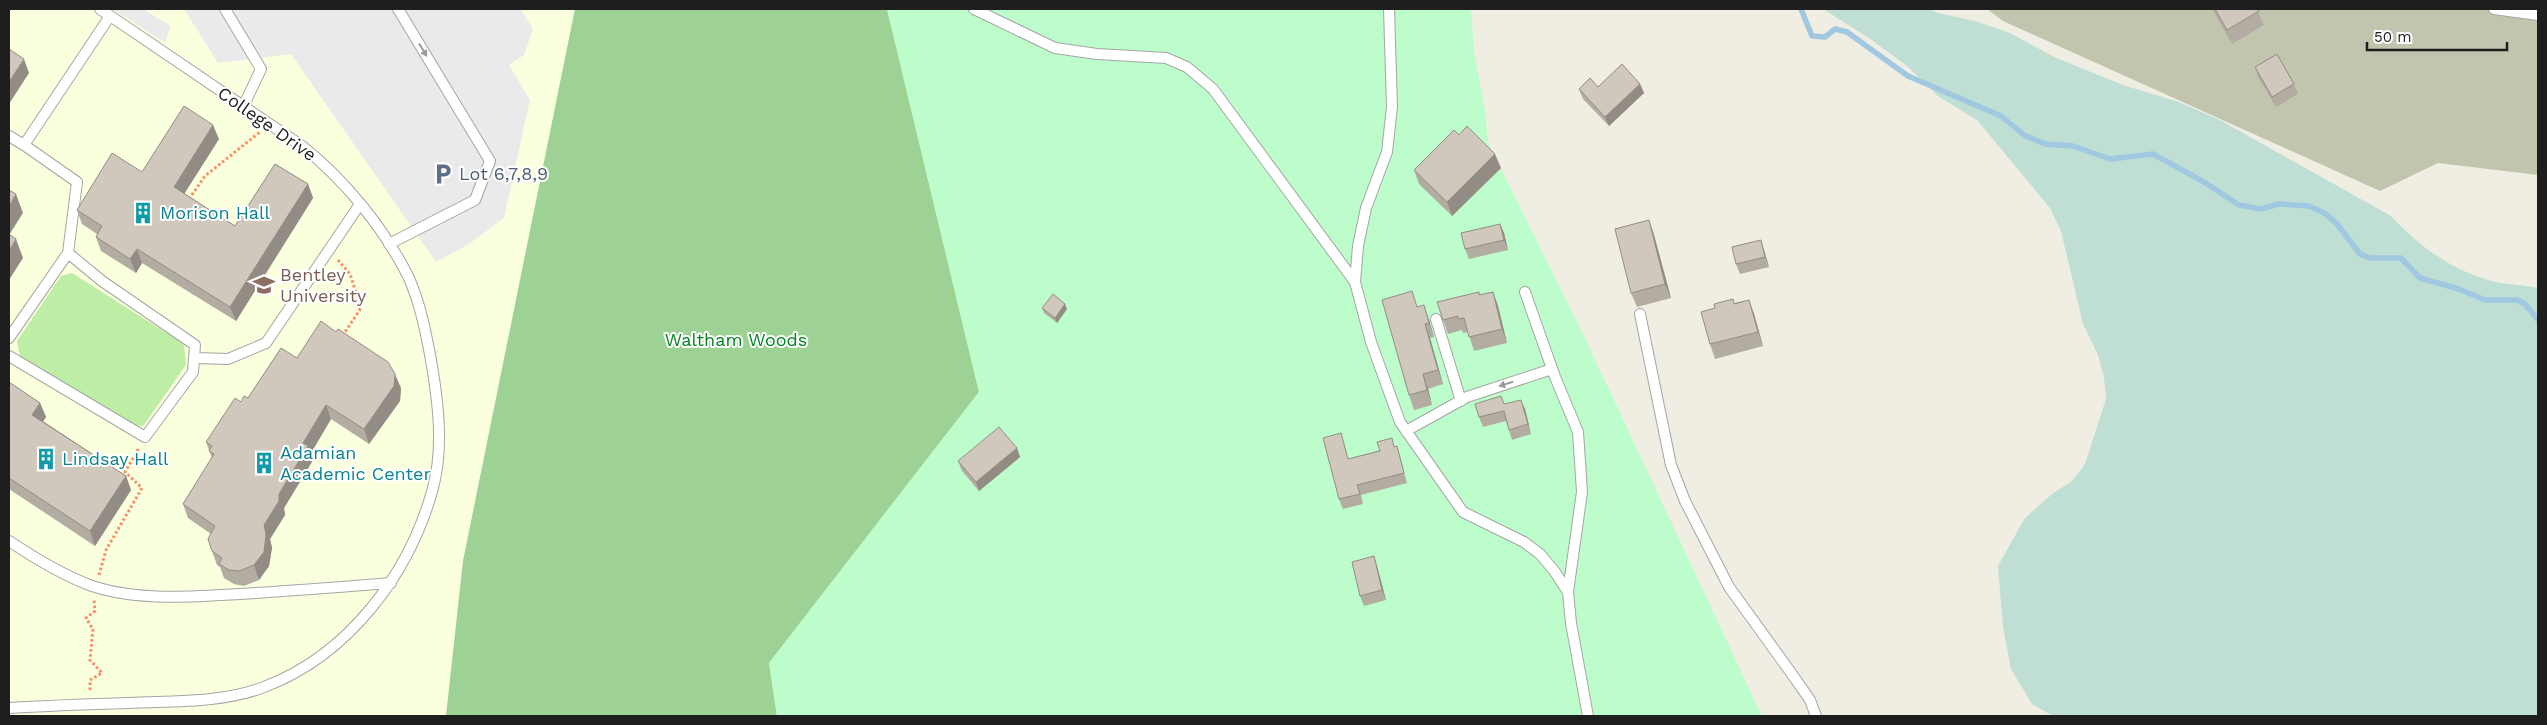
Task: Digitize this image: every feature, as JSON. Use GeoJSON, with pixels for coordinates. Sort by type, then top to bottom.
{"type":"FeatureCollection","features":[{"type":"Feature","properties":{"kind":"lane","name":"College Drive"},"geometry":{"type":"LineString","coordinates":[[11,708],[186,701],[228,696],[264,687],[296,670],[334,646],[367,613],[391,582],[417,533],[433,486],[439,435],[436,390],[426,333],[408,278],[389,244],[360,204],[325,165],[270,125],[100,9]]}},
{"type":"Feature","properties":{"kind":"lane"},"geometry":{"type":"LineString","coordinates":[[225,9],[261,69],[243,108]]}},
{"type":"Feature","properties":{"kind":"lane"},"geometry":{"type":"LineString","coordinates":[[389,244],[475,200],[490,161],[398,9]]}},
{"type":"Feature","properties":{"kind":"lane"},"geometry":{"type":"LineString","coordinates":[[974,9],[1055,48],[1097,54],[1166,58],[1187,67],[1213,90],[1355,282]]}},
{"type":"Feature","properties":{"kind":"lane"},"geometry":{"type":"LineString","coordinates":[[1389,9],[1392,107],[1387,152],[1366,208],[1358,246],[1355,282],[1383,381],[1400,422],[1463,512],[1524,542],[1545,560],[1568,592]]}},
{"type":"Feature","properties":{"kind":"lane"},"geometry":{"type":"LineString","coordinates":[[2494,9],[2538,15]]}},
{"type":"Feature","properties":{"kind":"lane"},"geometry":{"type":"LineString","coordinates":[[24,145],[110,16]]}},
{"type":"Feature","properties":{"kind":"lane"},"geometry":{"type":"LineString","coordinates":[[9,136],[77,182],[68,253],[9,338]]}},
{"type":"Feature","properties":{"kind":"lane"},"geometry":{"type":"LineString","coordinates":[[194,358],[228,359],[266,342],[360,204]]}},
{"type":"Feature","properties":{"kind":"lane"},"geometry":{"type":"LineString","coordinates":[[9,356],[145,437],[193,372],[195,345],[102,281],[68,253]]}},
{"type":"Feature","properties":{"kind":"lane"},"geometry":{"type":"LineString","coordinates":[[1525,292],[1552,369],[1578,432],[1582,492],[1568,592],[1571,623],[1588,716]]}},
{"type":"Feature","properties":{"kind":"lane"},"geometry":{"type":"LineString","coordinates":[[1640,314],[1671,465],[1685,501],[1729,587],[1810,700],[1816,716]]}},
{"type":"Feature","properties":{"kind":"lane"},"geometry":{"type":"LineString","coordinates":[[1436,319],[1461,401]]}},
{"type":"Feature","properties":{"kind":"lane"},"geometry":{"type":"LineString","coordinates":[[1406,431],[1461,401],[1552,369]]}},
{"type":"Feature","properties":{"kind":"lane"},"geometry":{"type":"LineString","coordinates":[[9,542],[53,570],[77,580],[94,586],[141,595],[200,596],[305,591],[391,582]]}},
{"type":"Feature","properties":{"kind":"lane"},"geometry":{"type":"LineString","coordinates":[[11,708],[28,716]]}},
{"type":"Feature","properties":{"kind":"path"},"geometry":{"type":"LineString","coordinates":[[188,200],[205,176],[220,162],[270,125]]}},
{"type":"Feature","properties":{"kind":"path"},"geometry":{"type":"LineString","coordinates":[[329,251],[350,274],[361,308],[342,338]]}},
{"type":"Feature","properties":{"kind":"path"},"geometry":{"type":"LineString","coordinates":[[101,571],[106,550],[142,488],[125,472],[145,437]]}},
{"type":"Feature","properties":{"kind":"path"},"geometry":{"type":"LineString","coordinates":[[90,690],[90,680],[102,673],[90,660],[92,629],[86,618],[93,613]]}},
{"type":"Feature","properties":{"kind":"shaded area","name":"Bentley University"},"geometry":{"type":"Polygon","coordinates":[[[9,9],[575,9],[463,561],[446,716],[9,716],[9,9]]]}},
{"type":"Feature","properties":{"kind":"shaded area"},"geometry":{"type":"Polygon","coordinates":[[[113,9],[143,9],[171,26],[165,43],[113,9]]]}},
{"type":"Feature","properties":{"kind":"shaded area","name":"Lot 6,7,8,9"},"geometry":{"type":"Polygon","coordinates":[[[184,9],[521,9],[533,29],[524,55],[509,65],[530,100],[504,218],[469,244],[436,262],[291,54],[218,63],[184,9]]]}},
{"type":"Feature","properties":{"kind":"shaded area"},"geometry":{"type":"Polygon","coordinates":[[[1823,9],[1930,9],[1938,13],[1975,21],[2010,33],[2054,57],[2123,85],[2176,101],[2218,119],[2391,216],[2423,246],[2458,268],[2491,281],[2538,288],[2538,716],[2053,716],[2032,704],[2011,669],[2003,627],[1998,566],[2025,518],[2052,494],[2072,481],[2085,464],[2106,399],[2104,377],[2098,355],[2083,324],[2061,231],[2050,208],[1978,121],[1938,96],[1907,66],[1872,40],[1823,9]]]}},
{"type":"Feature","properties":{"kind":"shaded area"},"geometry":{"type":"Polygon","coordinates":[[[1987,9],[2538,9],[2538,175],[2438,163],[2380,191],[2003,21],[1987,9]]]}},
{"type":"Feature","properties":{"kind":"green space","name":"Waltham Woods"},"geometry":{"type":"Polygon","coordinates":[[[575,9],[887,9],[979,392],[769,663],[777,716],[446,716],[463,561],[575,9]]]}},
{"type":"Feature","properties":{"kind":"green space"},"geometry":{"type":"Polygon","coordinates":[[[887,9],[1471,9],[1474,51],[1485,110],[1488,142],[1584,336],[1762,716],[777,716],[769,663],[979,392],[887,9]]]}},
{"type":"Feature","properties":{"kind":"green space"},"geometry":{"type":"Polygon","coordinates":[[[72,273],[184,344],[186,365],[144,425],[131,428],[20,356],[17,341],[61,276],[72,273]]]}},
{"type":"Feature","properties":{"kind":"building"},"geometry":{"type":"Polygon","coordinates":[[[2215,9],[2257,9],[2259,11],[2227,30],[2215,9]]]}},
{"type":"Feature","properties":{"kind":"building"},"geometry":{"type":"Polygon","coordinates":[[[9,49],[24,59],[9,82],[9,49]]]}},
{"type":"Feature","properties":{"kind":"building"},"geometry":{"type":"Polygon","coordinates":[[[2277,54],[2294,84],[2272,97],[2255,67],[2277,54]]]}},
{"type":"Feature","properties":{"kind":"building"},"geometry":{"type":"Polygon","coordinates":[[[1622,64],[1640,84],[1605,117],[1579,89],[1590,78],[1598,87],[1622,64]]]}},
{"type":"Feature","properties":{"kind":"building","name":"Morison Hall"},"geometry":{"type":"Polygon","coordinates":[[[184,106],[213,125],[174,187],[235,226],[275,164],[308,184],[230,307],[137,249],[130,259],[96,237],[102,226],[77,210],[112,153],[142,172],[184,106]]]}},
{"type":"Feature","properties":{"kind":"building"},"geometry":{"type":"Polygon","coordinates":[[[1467,126],[1495,154],[1447,202],[1414,170],[1454,130],[1459,135],[1467,126]]]}},
{"type":"Feature","properties":{"kind":"building"},"geometry":{"type":"Polygon","coordinates":[[[9,190],[16,194],[9,206],[9,190]]]}},
{"type":"Feature","properties":{"kind":"building"},"geometry":{"type":"Polygon","coordinates":[[[1649,220],[1665,284],[1631,293],[1615,229],[1649,220]]]}},
{"type":"Feature","properties":{"kind":"building"},"geometry":{"type":"Polygon","coordinates":[[[1500,224],[1504,240],[1465,249],[1461,233],[1500,224]]]}},
{"type":"Feature","properties":{"kind":"building"},"geometry":{"type":"Polygon","coordinates":[[[9,234],[16,239],[9,251],[9,234]]]}},
{"type":"Feature","properties":{"kind":"building"},"geometry":{"type":"Polygon","coordinates":[[[1761,240],[1765,257],[1736,264],[1732,247],[1761,240]]]}},
{"type":"Feature","properties":{"kind":"building"},"geometry":{"type":"Polygon","coordinates":[[[1412,291],[1417,307],[1424,305],[1429,323],[1425,324],[1438,370],[1423,374],[1427,390],[1409,395],[1382,300],[1412,291]]]}},
{"type":"Feature","properties":{"kind":"building"},"geometry":{"type":"Polygon","coordinates":[[[1479,292],[1479,295],[1493,292],[1502,329],[1469,337],[1464,318],[1458,319],[1458,316],[1443,320],[1437,302],[1479,292]]]}},
{"type":"Feature","properties":{"kind":"building"},"geometry":{"type":"Polygon","coordinates":[[[1053,294],[1065,304],[1055,318],[1042,308],[1053,294]]]}},
{"type":"Feature","properties":{"kind":"building"},"geometry":{"type":"Polygon","coordinates":[[[1733,299],[1734,304],[1749,300],[1758,332],[1710,344],[1701,312],[1715,308],[1714,304],[1733,299]]]}},
{"type":"Feature","properties":{"kind":"building","name":"Adamian Academic Center"},"geometry":{"type":"Polygon","coordinates":[[[321,321],[336,332],[338,329],[388,362],[395,374],[394,386],[364,429],[326,405],[303,443],[308,446],[279,494],[279,501],[264,525],[266,534],[264,552],[254,565],[239,571],[229,570],[219,564],[222,558],[212,551],[208,539],[215,526],[183,504],[214,454],[209,451],[212,446],[206,442],[235,398],[241,402],[244,396],[248,398],[281,348],[297,358],[321,321]]]}},
{"type":"Feature","properties":{"kind":"building","name":"Lindsay Hall"},"geometry":{"type":"Polygon","coordinates":[[[9,382],[40,403],[32,415],[126,476],[90,531],[9,478],[9,382]]]}},
{"type":"Feature","properties":{"kind":"building"},"geometry":{"type":"Polygon","coordinates":[[[1501,396],[1504,404],[1521,400],[1528,424],[1509,430],[1504,411],[1479,417],[1475,404],[1501,396]]]}},
{"type":"Feature","properties":{"kind":"building"},"geometry":{"type":"Polygon","coordinates":[[[999,427],[1017,448],[976,482],[958,461],[999,427]]]}},
{"type":"Feature","properties":{"kind":"building"},"geometry":{"type":"Polygon","coordinates":[[[1341,433],[1348,459],[1380,451],[1377,442],[1392,438],[1394,447],[1397,446],[1404,473],[1357,485],[1360,494],[1339,499],[1323,438],[1341,433]]]}},
{"type":"Feature","properties":{"kind":"building"},"geometry":{"type":"Polygon","coordinates":[[[1374,556],[1382,590],[1360,596],[1352,562],[1374,556]]]}},
{"type":"Feature","properties":{"kind":"waterway"},"geometry":{"type":"LineString","coordinates":[[1801,9],[1812,36],[1825,37],[1835,29],[1847,32],[1908,76],[2001,116],[2024,135],[2045,144],[2073,146],[2110,159],[2153,154],[2204,182],[2239,205],[2261,209],[2279,204],[2309,206],[2326,214],[2337,224],[2360,254],[2370,258],[2401,258],[2420,278],[2459,289],[2485,300],[2517,300],[2525,304],[2538,320]]}},
{"type":"Feature","properties":{"kind":"place","name":"Lot 6,7,8,9"},"geometry":{"type":"Point","coordinates":[443,174]}},
{"type":"Feature","properties":{"kind":"place","name":"Morison Hall"},"geometry":{"type":"Point","coordinates":[143,213]}},
{"type":"Feature","properties":{"kind":"place","name":"Bentley University"},"geometry":{"type":"Point","coordinates":[264,285]}},
{"type":"Feature","properties":{"kind":"place","name":"Lindsay Hall"},"geometry":{"type":"Point","coordinates":[46,459]}},
{"type":"Feature","properties":{"kind":"place","name":"Adamian Academic Center"},"geometry":{"type":"Point","coordinates":[264,463]}}]}
